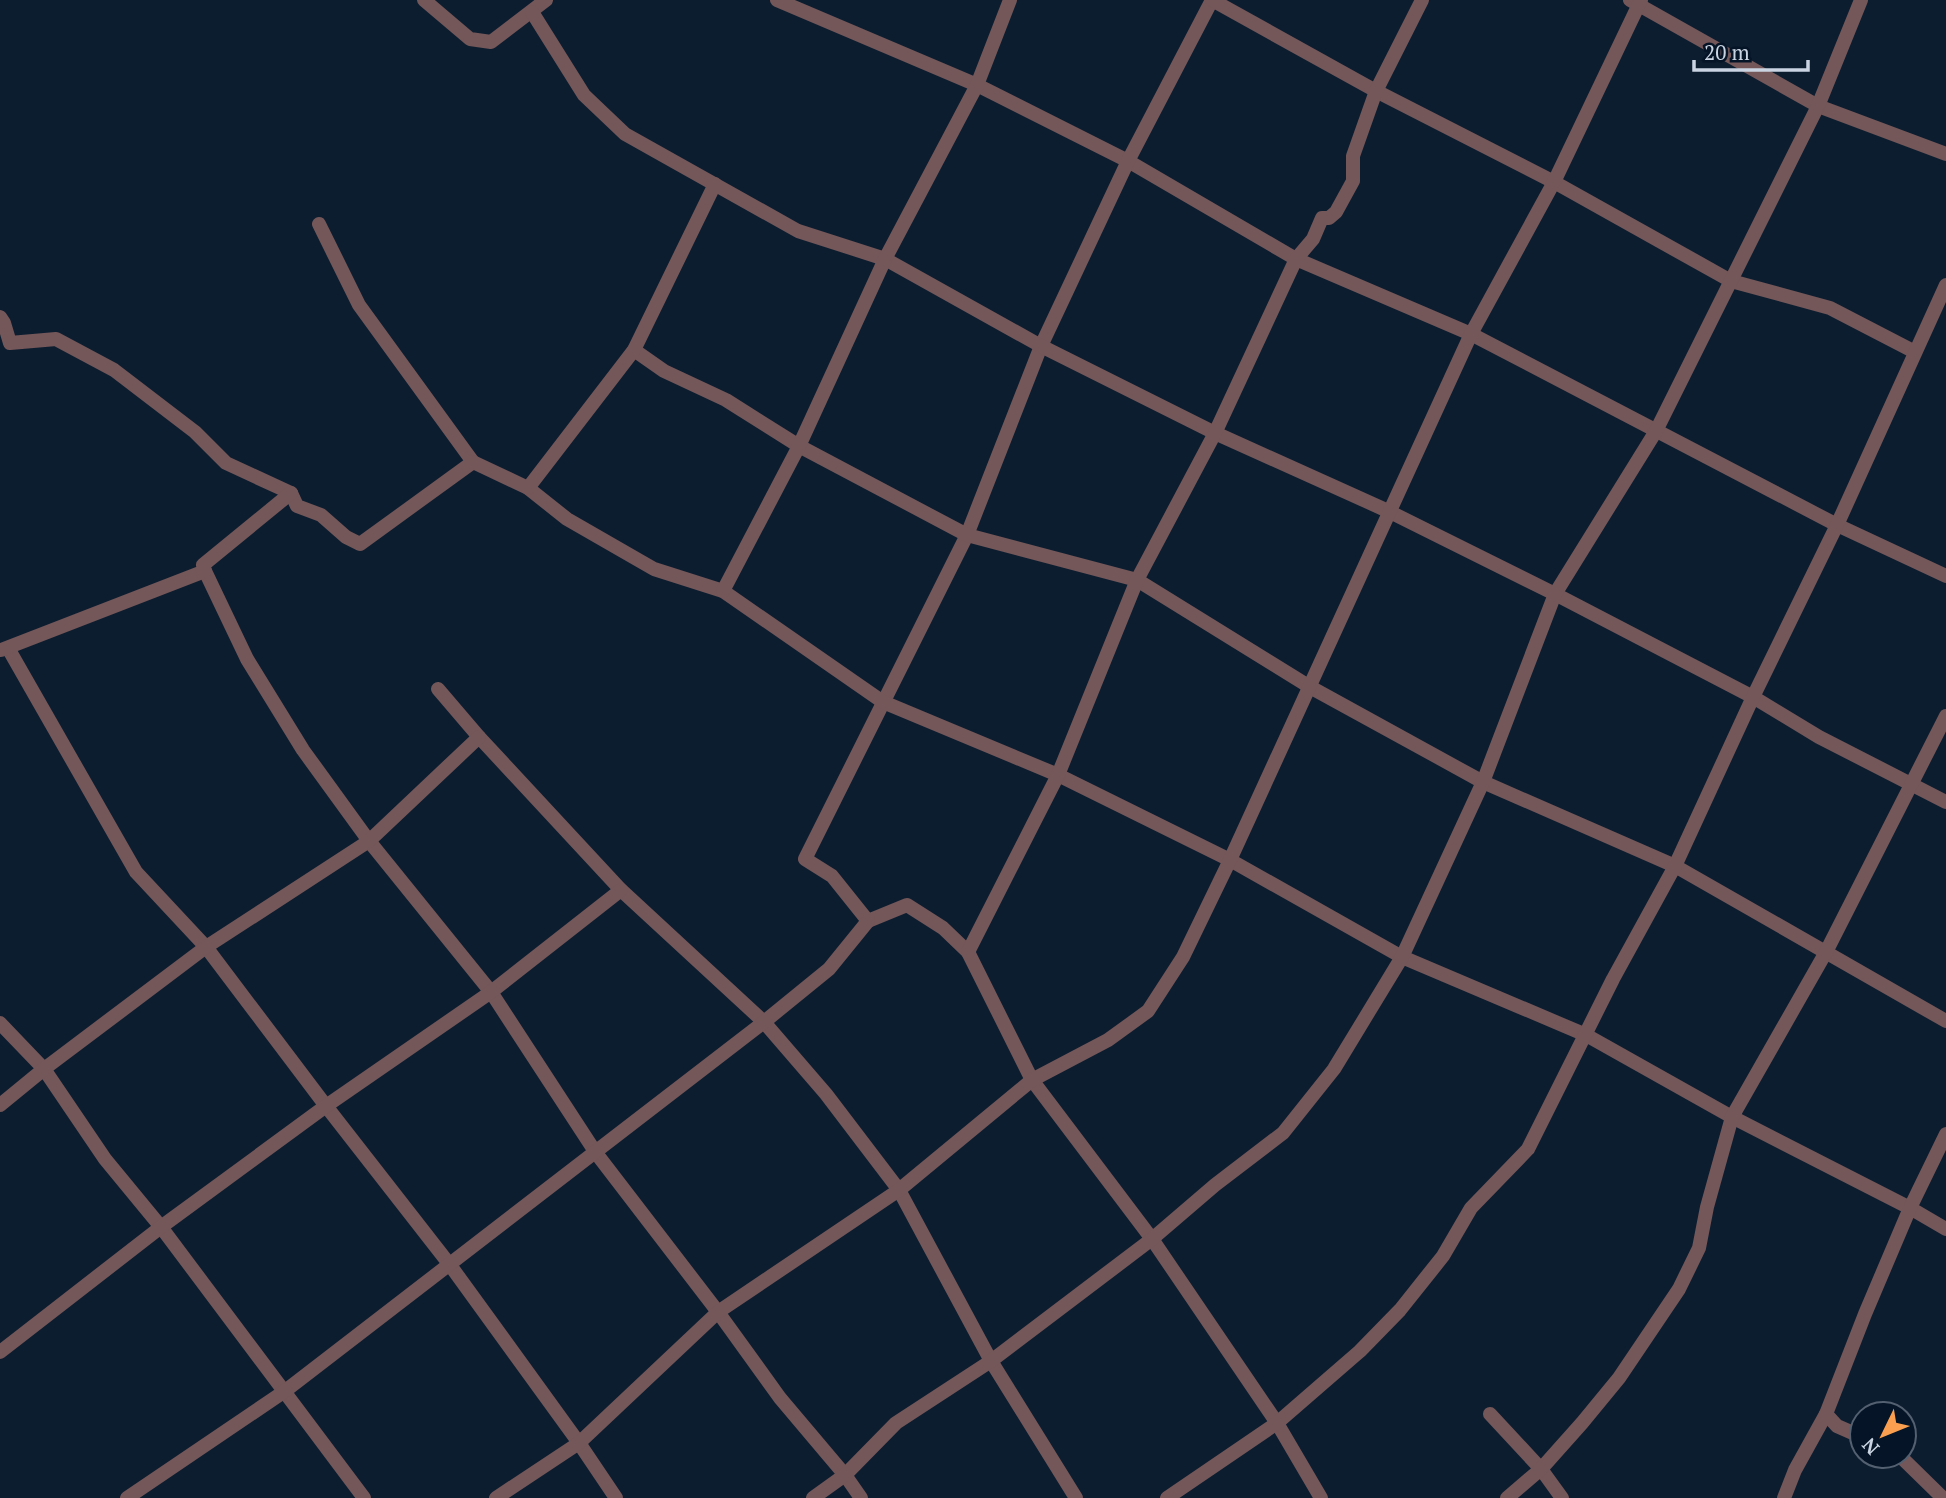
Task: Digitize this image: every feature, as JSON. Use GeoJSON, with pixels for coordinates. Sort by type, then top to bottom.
{"type":"FeatureCollection","features":[{"type":"Feature","properties":{"kind":"street"},"geometry":{"type":"LineString","coordinates":[[424,0],[470,39],[491,42],[546,0]]}},
{"type":"Feature","properties":{"kind":"street"},"geometry":{"type":"LineString","coordinates":[[777,0],[977,85],[1128,161],[1296,259],[1471,334],[1837,525],[1946,576]]}},
{"type":"Feature","properties":{"kind":"street"},"geometry":{"type":"LineString","coordinates":[[723,591],[799,446],[885,259],[977,85],[1010,0]]}},
{"type":"Feature","properties":{"kind":"street"},"geometry":{"type":"LineString","coordinates":[[868,921],[832,876],[805,859],[967,535],[1041,345],[1128,161],[1212,0],[1376,91],[1554,182],[1731,281],[1830,308],[1915,352]]}},
{"type":"Feature","properties":{"kind":"street"},"geometry":{"type":"LineString","coordinates":[[968,952],[1058,775],[1137,580],[1215,433],[1296,259],[1312,239],[1322,218],[1329,218],[1336,212],[1353,181],[1353,156],[1376,91],[1422,0]]}},
{"type":"Feature","properties":{"kind":"street"},"geometry":{"type":"LineString","coordinates":[[813,1498],[845,1475],[896,1423],[991,1361],[1152,1239],[1215,1185],[1283,1133],[1334,1069],[1402,957],[1483,782],[1555,594],[1656,430],[1818,106],[1861,0]]}},
{"type":"Feature","properties":{"kind":"street"},"geometry":{"type":"LineString","coordinates":[[496,1498],[579,1443],[718,1312],[899,1191],[1032,1080],[1108,1040],[1148,1011],[1183,957],[1230,860],[1471,334],[1554,182],[1636,2],[1818,106],[1946,154]]}},
{"type":"Feature","properties":{"kind":"street"},"geometry":{"type":"LineString","coordinates":[[532,12],[584,96],[625,134],[798,232],[885,259],[1041,345],[1215,433],[1388,512],[1555,594],[1753,697],[1819,737],[1911,786],[1946,802]]}},
{"type":"Feature","properties":{"kind":"street"},"geometry":{"type":"LineString","coordinates":[[528,488],[634,351],[715,184]]}},
{"type":"Feature","properties":{"kind":"street"},"geometry":{"type":"LineString","coordinates":[[319,224],[359,305],[472,462],[528,488],[567,519],[654,569],[723,591],[883,702],[1058,775],[1230,860],[1402,957],[1586,1035],[1732,1117],[1946,1229]]}},
{"type":"Feature","properties":{"kind":"street"},"geometry":{"type":"LineString","coordinates":[[1167,1498],[1278,1423],[1360,1350],[1400,1310],[1443,1256],[1471,1208],[1528,1149],[1613,979],[1675,866],[1837,525],[1946,285]]}},
{"type":"Feature","properties":{"kind":"street"},"geometry":{"type":"LineString","coordinates":[[0,317],[4,323],[5,345],[56,339],[114,370],[195,432],[226,463],[291,493],[297,506],[321,515],[346,537],[360,544],[472,462]]}},
{"type":"Feature","properties":{"kind":"street"},"geometry":{"type":"LineString","coordinates":[[634,351],[664,371],[726,400],[799,446],[967,535],[1137,580],[1310,687],[1483,782],[1675,866],[1946,1021]]}},
{"type":"Feature","properties":{"kind":"street"},"geometry":{"type":"LineString","coordinates":[[291,493],[203,565],[247,659],[303,750],[369,841],[491,992],[596,1153],[780,1398],[845,1475],[860,1498]]}},
{"type":"Feature","properties":{"kind":"street"},"geometry":{"type":"LineString","coordinates":[[205,571],[4,649],[136,872],[206,947],[450,1265],[616,1498]]}},
{"type":"Feature","properties":{"kind":"street"},"geometry":{"type":"LineString","coordinates":[[438,688],[479,737],[621,890],[764,1022],[826,1094],[899,1191],[991,1361],[1076,1498]]}},
{"type":"Feature","properties":{"kind":"street"},"geometry":{"type":"LineString","coordinates":[[1507,1498],[1541,1469],[1619,1378],[1679,1289],[1699,1248],[1707,1207],[1732,1117],[1826,952],[1946,716]]}},
{"type":"Feature","properties":{"kind":"street"},"geometry":{"type":"LineString","coordinates":[[0,1105],[206,947],[369,841],[479,737]]}},
{"type":"Feature","properties":{"kind":"street"},"geometry":{"type":"LineString","coordinates":[[0,1352],[161,1227],[326,1106],[491,992],[621,890]]}},
{"type":"Feature","properties":{"kind":"street"},"geometry":{"type":"LineString","coordinates":[[127,1498],[285,1391],[596,1153],[829,969],[868,921],[907,905],[943,928],[968,952],[1032,1080],[1152,1239],[1278,1423],[1321,1498]]}},
{"type":"Feature","properties":{"kind":"street"},"geometry":{"type":"LineString","coordinates":[[0,1023],[44,1069],[105,1160],[161,1227],[364,1498]]}},
{"type":"Feature","properties":{"kind":"street"},"geometry":{"type":"LineString","coordinates":[[1784,1498],[1795,1471],[1826,1414],[1910,1208],[1946,1134]]}},
{"type":"Feature","properties":{"kind":"street"},"geometry":{"type":"LineString","coordinates":[[1490,1414],[1541,1469],[1562,1498]]}},
{"type":"Feature","properties":{"kind":"street"},"geometry":{"type":"LineString","coordinates":[[1826,1414],[1837,1426],[1848,1431]]}},
{"type":"Feature","properties":{"kind":"street"},"geometry":{"type":"LineString","coordinates":[[1914,1470],[1943,1498]]}}]}
